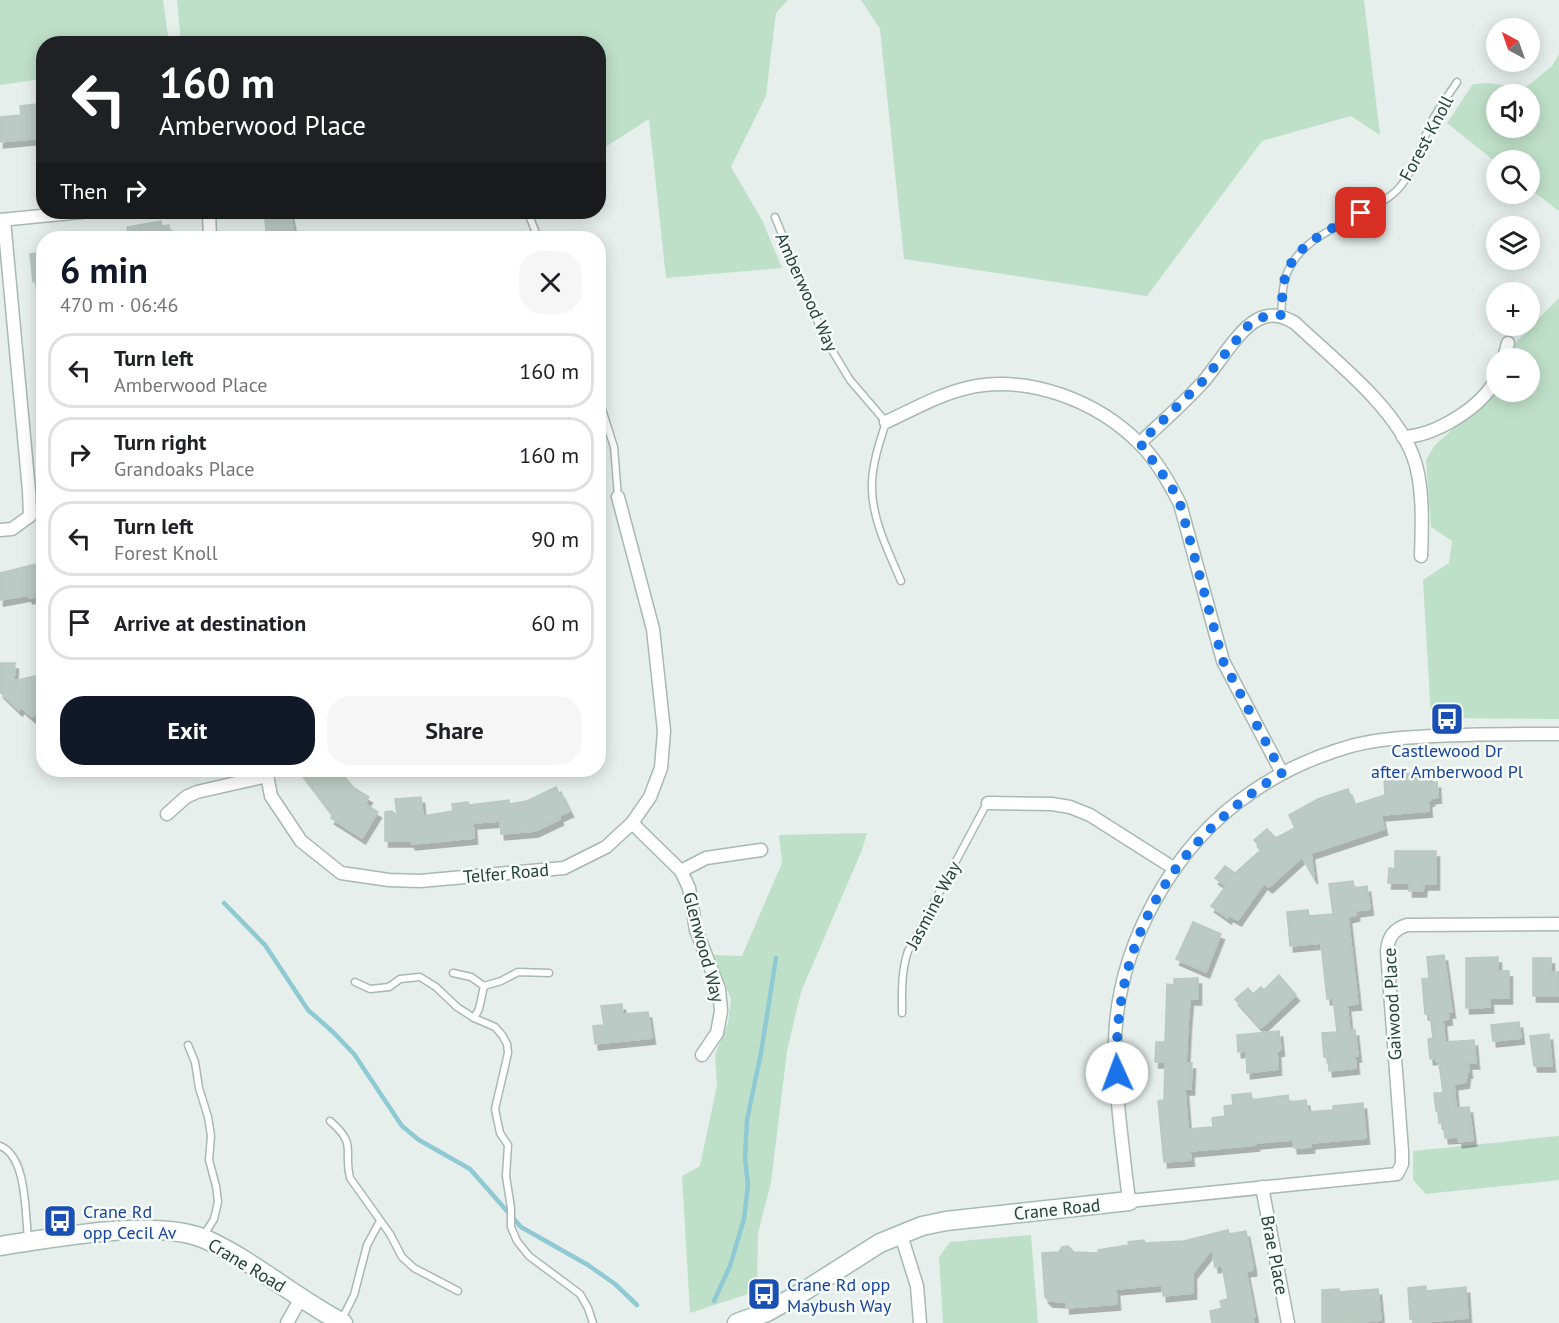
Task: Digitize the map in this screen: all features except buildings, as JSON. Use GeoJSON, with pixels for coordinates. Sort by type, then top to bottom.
{"type":"FeatureCollection","features":[{"type":"Feature","properties":{"kind":"street"},"geometry":{"type":"LineString","coordinates":[[0,530],[12,529],[30,516],[2,220],[36,217]]}},
{"type":"Feature","properties":{"kind":"street"},"geometry":{"type":"LineString","coordinates":[[1140,443],[1202,382],[1248,326],[1269,315],[1281,315],[1295,323],[1384,407],[1403,437],[1413,456],[1417,471],[1422,529],[1421,556]]}},
{"type":"Feature","properties":{"kind":"street"},"geometry":{"type":"LineString","coordinates":[[1507,348],[1508,343]]}},
{"type":"Feature","properties":{"kind":"street"},"geometry":{"type":"LineString","coordinates":[[886,422],[938,398],[967,388],[993,385],[1022,386],[1053,392],[1078,402],[1105,416],[1140,443],[1171,486],[1180,504],[1223,661],[1282,773]]}},
{"type":"Feature","properties":{"kind":"street"},"geometry":{"type":"LineString","coordinates":[[1403,437],[1428,434],[1450,421],[1486,393]]}},
{"type":"Feature","properties":{"kind":"street","name":"Telfer Road"},"geometry":{"type":"LineString","coordinates":[[267,777],[271,796],[301,841],[341,873],[389,880],[420,881],[564,868],[606,848],[633,823],[650,797],[661,768],[664,731],[653,629],[618,497]]}},
{"type":"Feature","properties":{"kind":"street"},"geometry":{"type":"LineString","coordinates":[[1129,1201],[1115,1041],[1120,1002],[1127,968],[1140,932],[1158,896],[1194,844],[1250,793],[1282,773],[1352,746],[1386,739],[1448,735],[1559,734]]}},
{"type":"Feature","properties":{"kind":"street"},"geometry":{"type":"LineString","coordinates":[[167,814],[186,797],[197,792],[251,777]]}},
{"type":"Feature","properties":{"kind":"street"},"geometry":{"type":"LineString","coordinates":[[988,803],[1052,804],[1070,807],[1090,815],[1175,869]]}},
{"type":"Feature","properties":{"kind":"street","name":"Glenwood Way"},"geometry":{"type":"LineString","coordinates":[[633,823],[681,871],[688,888],[696,930],[719,988],[721,1011],[717,1033],[702,1055]]}},
{"type":"Feature","properties":{"kind":"street","name":"Glenwood Way"},"geometry":{"type":"LineString","coordinates":[[681,871],[706,858],[761,850]]}},
{"type":"Feature","properties":{"kind":"street","name":"Gaiwood Place"},"geometry":{"type":"LineString","coordinates":[[1399,1172],[1402,1164],[1402,1151],[1387,951],[1390,937],[1400,927],[1407,925],[1559,924]]}},
{"type":"Feature","properties":{"kind":"street","name":"Crane Road"},"geometry":{"type":"LineString","coordinates":[[737,1323],[767,1311],[806,1290],[880,1243],[922,1226],[946,1221],[1129,1201],[1392,1176],[1399,1172]]}},
{"type":"Feature","properties":{"kind":"street","name":"Brae Place"},"geometry":{"type":"LineString","coordinates":[[1262,1187],[1288,1323]]}},
{"type":"Feature","properties":{"kind":"street","name":"Crane Road"},"geometry":{"type":"LineString","coordinates":[[0,1246],[142,1230],[172,1231],[203,1238],[231,1252],[301,1299],[341,1322]]}},
{"type":"Feature","properties":{"kind":"street"},"geometry":{"type":"LineString","coordinates":[[902,1234],[917,1286],[920,1323]]}},
{"type":"Feature","properties":{"kind":"street"},"geometry":{"type":"LineString","coordinates":[[287,1323],[301,1299]]}},
{"type":"Feature","properties":{"kind":"lane","name":"Forest Knoll"},"geometry":{"type":"LineString","coordinates":[[1281,315],[1284,281],[1289,267],[1298,254],[1309,243],[1330,230],[1389,198],[1403,183],[1430,123],[1457,82]]}},
{"type":"Feature","properties":{"kind":"lane","name":"Amberwood Way"},"geometry":{"type":"LineString","coordinates":[[775,217],[824,338],[850,380],[886,422]]}},
{"type":"Feature","properties":{"kind":"lane"},"geometry":{"type":"LineString","coordinates":[[606,422],[614,447],[618,497]]}},
{"type":"Feature","properties":{"kind":"lane"},"geometry":{"type":"LineString","coordinates":[[886,422],[873,468],[873,502],[887,547],[901,581]]}},
{"type":"Feature","properties":{"kind":"lane","name":"Jasmine Way"},"geometry":{"type":"LineString","coordinates":[[902,1013],[903,970],[908,951],[988,803]]}},
{"type":"Feature","properties":{"kind":"lane"},"geometry":{"type":"LineString","coordinates":[[484,986],[519,972],[549,973]]}},
{"type":"Feature","properties":{"kind":"lane"},"geometry":{"type":"LineString","coordinates":[[453,973],[471,976],[484,986]]}},
{"type":"Feature","properties":{"kind":"lane"},"geometry":{"type":"LineString","coordinates":[[355,982],[370,989],[389,987],[400,979],[420,977],[436,987],[457,1007],[474,1018],[495,1027],[502,1035],[507,1044],[508,1053],[495,1109],[500,1133],[508,1145],[506,1176],[511,1208],[511,1227],[517,1241],[529,1256],[580,1294],[594,1323]]}},
{"type":"Feature","properties":{"kind":"lane"},"geometry":{"type":"LineString","coordinates":[[474,1018],[479,1009],[484,986]]}},
{"type":"Feature","properties":{"kind":"lane"},"geometry":{"type":"LineString","coordinates":[[189,1045],[208,1117],[211,1136],[209,1160],[218,1202],[214,1219],[203,1238]]}},
{"type":"Feature","properties":{"kind":"lane"},"geometry":{"type":"LineString","coordinates":[[330,1121],[339,1129],[349,1147],[347,1167],[350,1178],[390,1234],[402,1257],[414,1268],[458,1291]]}},
{"type":"Feature","properties":{"kind":"lane"},"geometry":{"type":"LineString","coordinates":[[0,1146],[6,1149],[18,1164],[28,1242]]}},
{"type":"Feature","properties":{"kind":"lane"},"geometry":{"type":"LineString","coordinates":[[341,1322],[354,1295],[367,1245],[380,1221]]}},
{"type":"Feature","properties":{"kind":"green space"},"geometry":{"type":"Polygon","coordinates":[[[0,0],[163,0],[168,36],[36,36],[36,80],[0,85],[0,0]]]}},
{"type":"Feature","properties":{"kind":"green space"},"geometry":{"type":"Polygon","coordinates":[[[177,0],[788,0],[776,13],[766,96],[731,167],[762,220],[782,268],[666,278],[649,119],[606,147],[606,36],[180,36],[177,0]]]}},
{"type":"Feature","properties":{"kind":"green space"},"geometry":{"type":"Polygon","coordinates":[[[861,0],[1364,0],[1380,135],[1351,116],[1262,141],[1147,296],[904,259],[880,29],[861,0]]]}},
{"type":"Feature","properties":{"kind":"green space"},"geometry":{"type":"Polygon","coordinates":[[[1559,54],[1559,211],[1540,197],[1540,150],[1486,150],[1486,154],[1447,123],[1473,84],[1488,83],[1495,84],[1486,84],[1486,138],[1540,138],[1540,84],[1530,84],[1552,66],[1559,54]]]}},
{"type":"Feature","properties":{"kind":"green space"},"geometry":{"type":"Polygon","coordinates":[[[1559,298],[1559,719],[1431,718],[1423,580],[1449,563],[1452,541],[1431,527],[1426,460],[1435,445],[1486,400],[1486,402],[1540,402],[1540,348],[1514,348],[1522,336],[1540,336],[1540,317],[1559,298]]]}},
{"type":"Feature","properties":{"kind":"green space"},"geometry":{"type":"Polygon","coordinates":[[[867,833],[862,850],[801,992],[787,1051],[771,1183],[758,1233],[757,1291],[690,1313],[682,1176],[700,1166],[717,1085],[715,1055],[728,1023],[731,999],[713,955],[742,956],[782,863],[779,835],[867,833]]]}},
{"type":"Feature","properties":{"kind":"green space"},"geometry":{"type":"Polygon","coordinates":[[[1559,1136],[1559,1180],[1426,1194],[1413,1180],[1413,1151],[1559,1136]]]}},
{"type":"Feature","properties":{"kind":"green space"},"geometry":{"type":"Polygon","coordinates":[[[1031,1235],[1038,1323],[943,1323],[939,1257],[950,1242],[1031,1235]]]}},
{"type":"Feature","properties":{"kind":"waterway"},"geometry":{"type":"LineString","coordinates":[[224,903],[265,945],[308,1010],[354,1054],[402,1126],[419,1140],[470,1169],[521,1227],[588,1265],[615,1284],[637,1305]]}},
{"type":"Feature","properties":{"kind":"waterway"},"geometry":{"type":"LineString","coordinates":[[714,1301],[730,1266],[744,1219],[748,1185],[745,1158],[747,1120],[761,1053],[776,958]]}},
{"type":"Feature","properties":{"kind":"place","name":"Castlewood Dr after Amberwood Pl"},"geometry":{"type":"Point","coordinates":[1447,719]}},
{"type":"Feature","properties":{"kind":"place","name":"Crane Rd opp Cecil Av"},"geometry":{"type":"Point","coordinates":[60,1221]}},
{"type":"Feature","properties":{"kind":"place","name":"Crane Rd opp Maybush Way"},"geometry":{"type":"Point","coordinates":[764,1294]}},
{"type":"Feature","properties":{"kind":"route"},"geometry":{"type":"LineString","coordinates":[[1117,1073],[1115,1041],[1127,968],[1140,932],[1158,896],[1194,844],[1221,817],[1250,793],[1282,773],[1223,661],[1180,504],[1171,486],[1140,443],[1202,382],[1248,326],[1269,315],[1281,315],[1284,281],[1289,267],[1298,254],[1309,243],[1361,213]]}}]}
